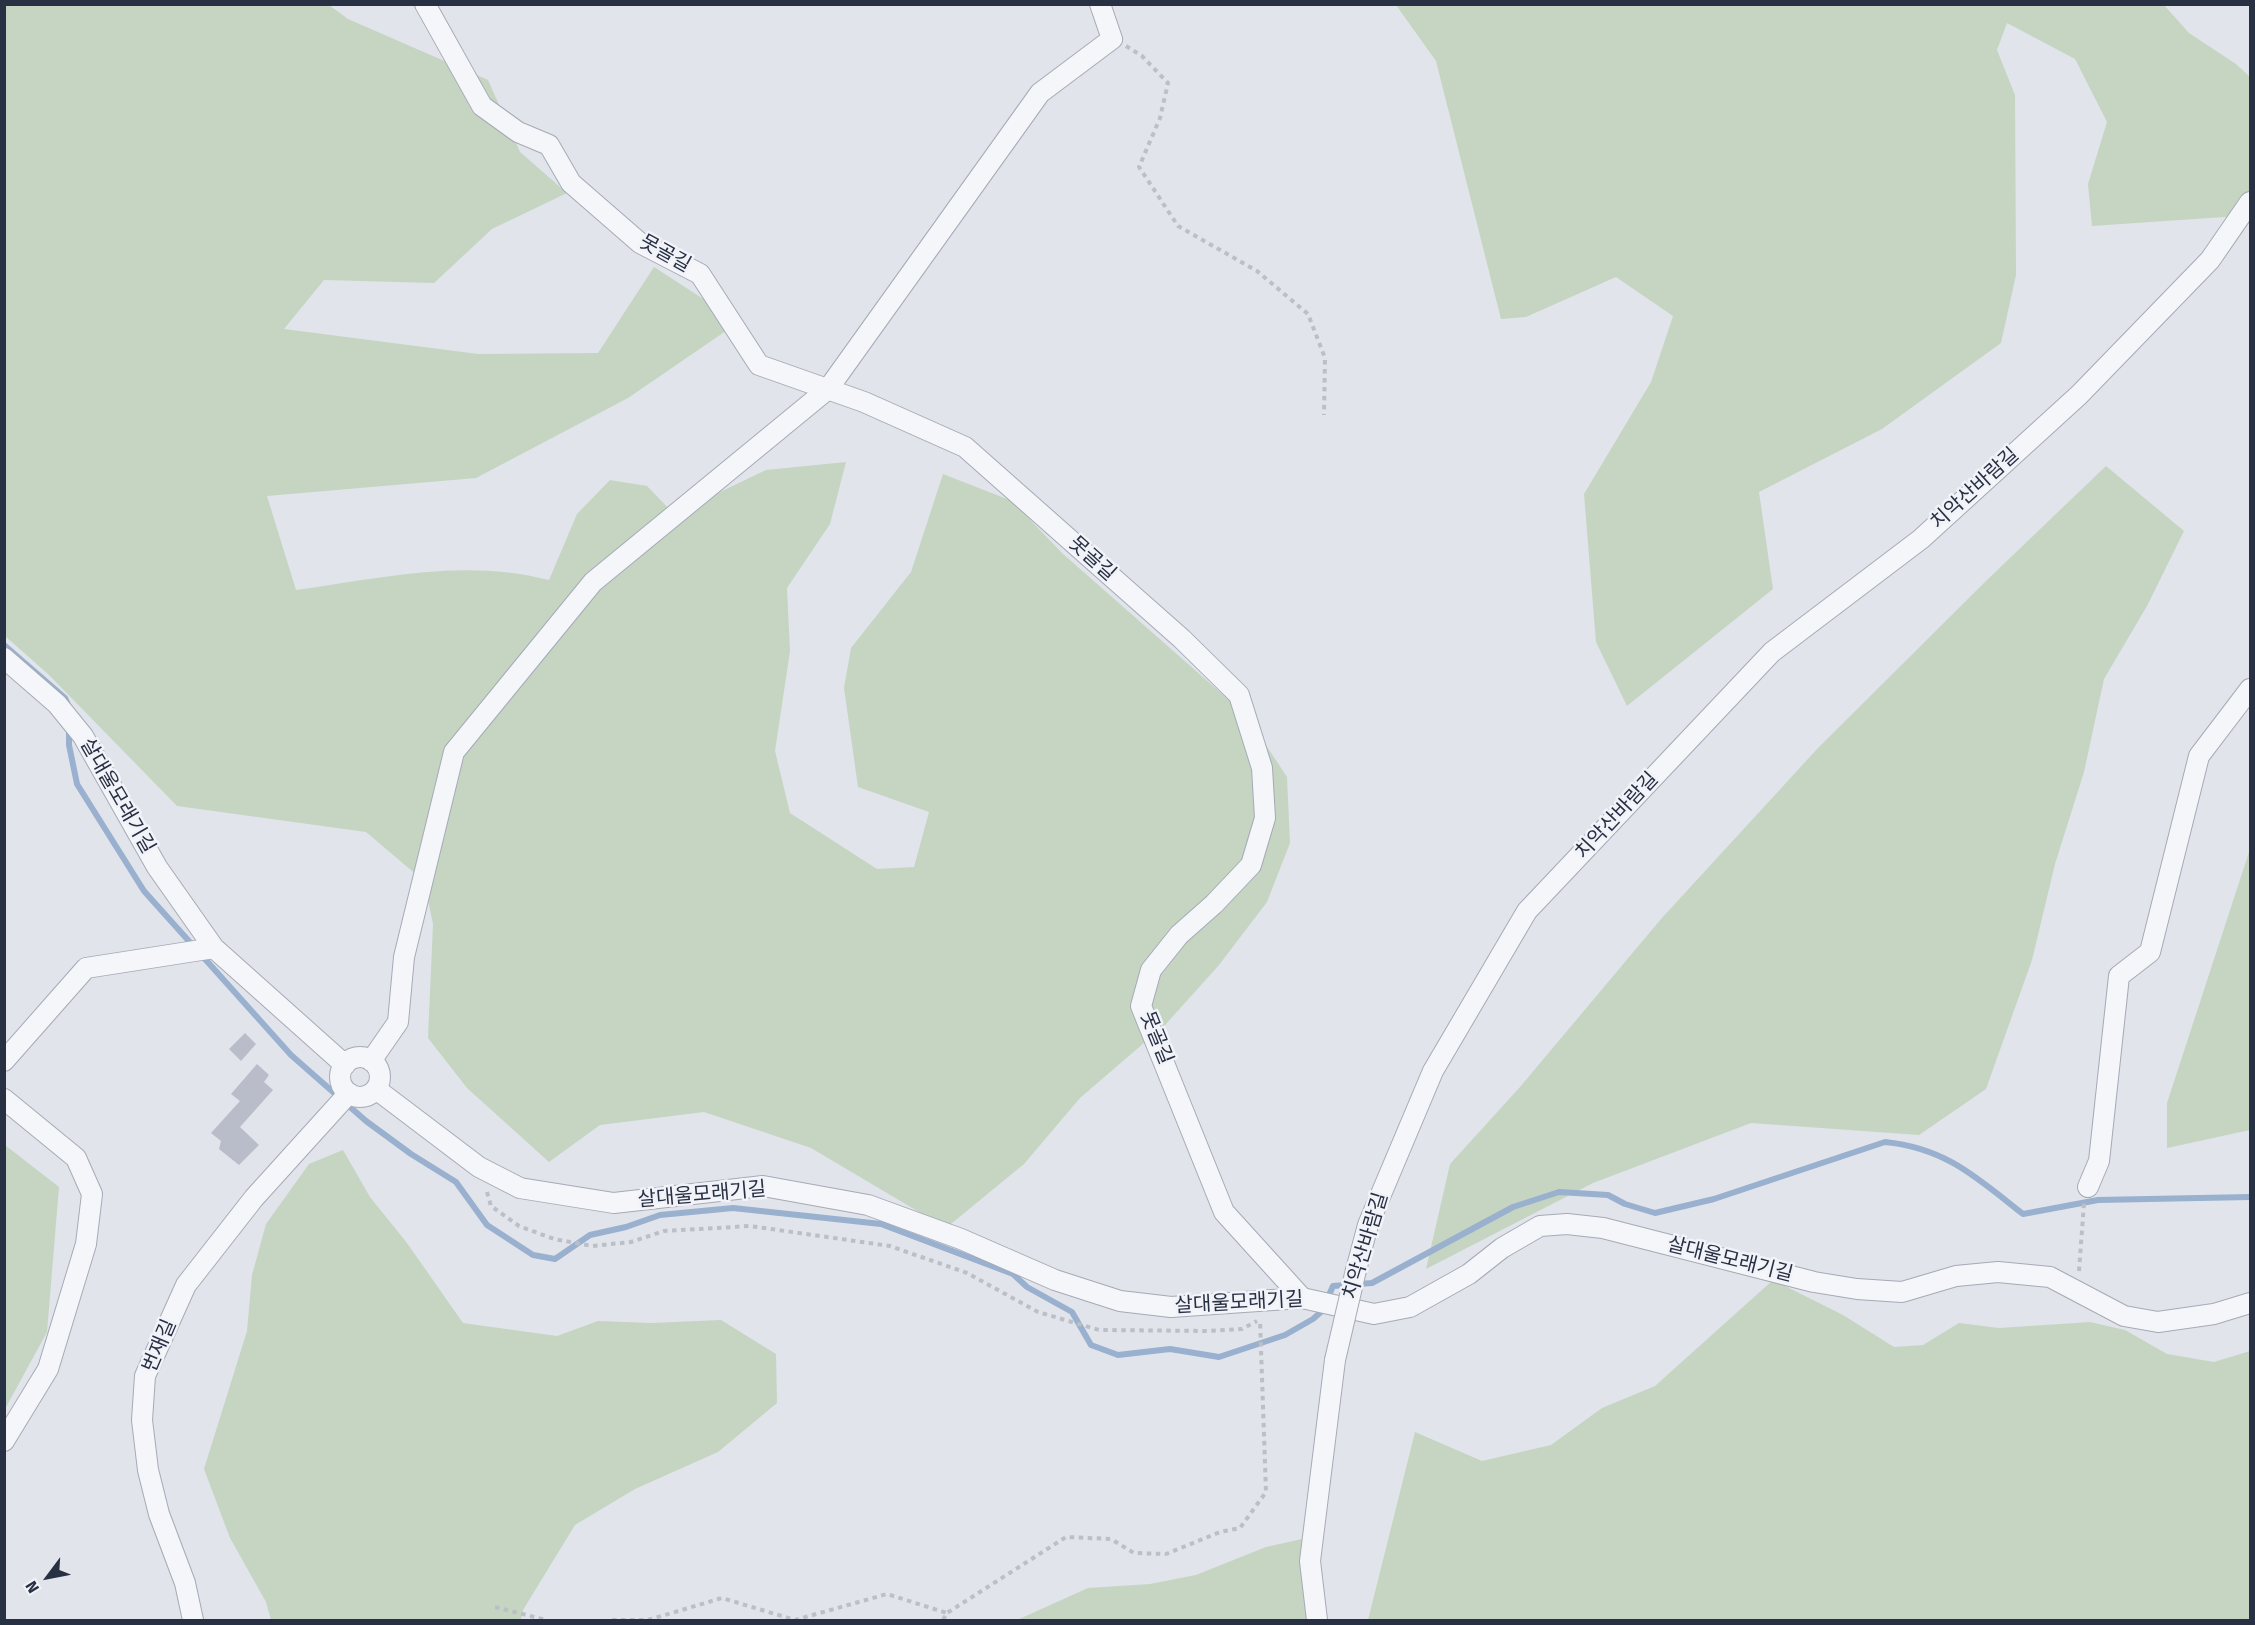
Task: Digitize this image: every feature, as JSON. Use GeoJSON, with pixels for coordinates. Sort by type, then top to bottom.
{"type":"FeatureCollection","features":[{"type":"Feature","properties":{"kind":"street","name":"못골길"},"geometry":{"type":"LineString","coordinates":[[425,4],[482,106],[518,132],[549,145],[572,183],[640,243],[700,274],[759,365],[864,402],[965,447],[1182,639],[1239,695],[1262,768],[1265,818],[1254,856],[1251,865],[1214,904],[1179,935],[1151,970],[1141,1006],[1224,1212],[1310,1299]]}},
{"type":"Feature","properties":{"kind":"street"},"geometry":{"type":"LineString","coordinates":[[371,1060],[398,1022],[404,957],[454,752],[593,582],[828,389],[1040,93],[1112,39],[1100,4]]}},
{"type":"Feature","properties":{"kind":"street","name":"치악산바람길"},"geometry":{"type":"LineString","coordinates":[[1317,1620],[1310,1561],[1335,1360],[1368,1225],[1433,1071],[1527,911],[1772,652],[1921,539],[2079,395],[2210,260],[2250,202]]}},
{"type":"Feature","properties":{"kind":"street","name":"살대울모래기길"},"geometry":{"type":"LineString","coordinates":[[4,658],[57,704],[83,736],[157,867],[200,950],[345,1065]]}},
{"type":"Feature","properties":{"kind":"street"},"geometry":{"type":"LineString","coordinates":[[2088,1187],[2098,1161],[2119,976],[2150,952],[2199,756],[2250,689]]}},
{"type":"Feature","properties":{"kind":"street"},"geometry":{"type":"LineString","coordinates":[[4,1061],[86,968],[200,950]]}},
{"type":"Feature","properties":{"kind":"street"},"geometry":{"type":"LineString","coordinates":[[358,1057],[371,1060],[379,1071],[376,1089],[367,1096],[347,1095],[341,1082],[345,1065],[358,1057]]}},
{"type":"Feature","properties":{"kind":"street","name":"살대울모래기길"},"geometry":{"type":"LineString","coordinates":[[376,1089],[479,1167],[520,1188],[614,1203],[763,1186],[868,1205],[961,1239],[1055,1280],[1120,1301],[1171,1307],[1310,1299],[1374,1314],[1410,1307],[1470,1274],[1502,1248],[1540,1226],[1567,1224],[1603,1228],[1814,1282],[1857,1289],[1902,1292],[1956,1276],[1998,1272],[2050,1277],[2077,1289],[2124,1316],[2158,1322],[2214,1314],[2250,1303]]}},
{"type":"Feature","properties":{"kind":"street","name":"번재길"},"geometry":{"type":"LineString","coordinates":[[193,1620],[186,1583],[159,1514],[148,1470],[142,1420],[146,1376],[186,1285],[254,1198],[347,1095]]}},
{"type":"Feature","properties":{"kind":"street"},"geometry":{"type":"LineString","coordinates":[[4,1099],[76,1158],[92,1194],[86,1244],[48,1369],[4,1441]]}},
{"type":"Feature","properties":{"kind":"path"},"geometry":{"type":"LineString","coordinates":[[1112,39],[1142,56],[1168,83],[1160,118],[1139,167],[1178,226],[1257,271],[1308,314],[1325,358],[1324,415]]}},
{"type":"Feature","properties":{"kind":"path"},"geometry":{"type":"LineString","coordinates":[[479,1167],[491,1206],[519,1226],[568,1242],[586,1245],[631,1242],[664,1232],[750,1226],[890,1246],[967,1273],[1038,1312],[1099,1330]]}},
{"type":"Feature","properties":{"kind":"path"},"geometry":{"type":"LineString","coordinates":[[2077,1289],[2082,1212]]}},
{"type":"Feature","properties":{"kind":"path"},"geometry":{"type":"LineString","coordinates":[[943,1620],[947,1613],[1066,1537],[1111,1539],[1134,1553],[1166,1554],[1220,1532],[1240,1528],[1266,1492],[1260,1320]]}},
{"type":"Feature","properties":{"kind":"path"},"geometry":{"type":"LineString","coordinates":[[612,1620],[648,1620],[722,1598],[795,1620],[886,1594],[947,1613]]}},
{"type":"Feature","properties":{"kind":"path"},"geometry":{"type":"LineString","coordinates":[[495,1607],[546,1620]]}},
{"type":"Feature","properties":{"kind":"green space"},"geometry":{"type":"Polygon","coordinates":[[[5,5],[329,5],[348,19],[488,80],[520,152],[567,193],[492,229],[434,283],[324,280],[284,329],[478,354],[598,353],[654,267],[739,322],[628,398],[476,478],[267,496],[296,590],[422,572],[454,570],[517,574],[549,580],[577,514],[610,480],[647,486],[674,514],[766,470],[846,462],[830,524],[787,588],[790,651],[775,751],[790,813],[877,869],[914,867],[929,812],[858,787],[844,688],[851,648],[911,572],[943,474],[1012,501],[1062,553],[1246,715],[1287,777],[1290,843],[1267,902],[1219,965],[1166,1024],[1080,1098],[1024,1164],[946,1228],[811,1148],[704,1112],[600,1125],[549,1162],[467,1088],[428,1038],[433,924],[424,881],[366,832],[177,806],[48,674],[5,636],[5,5]]]}},
{"type":"Feature","properties":{"kind":"green space"},"geometry":{"type":"Polygon","coordinates":[[[1396,5],[2164,5],[2189,33],[2236,64],[2250,77],[2250,204],[2239,216],[2092,226],[2088,184],[2107,122],[2075,59],[2007,23],[1997,50],[2015,95],[2016,275],[2001,343],[1882,429],[1759,492],[1773,589],[1627,706],[1596,642],[1584,494],[1651,382],[1673,316],[1616,277],[1526,317],[1501,319],[1436,61],[1396,5]]]}},
{"type":"Feature","properties":{"kind":"green space"},"geometry":{"type":"Polygon","coordinates":[[[2106,466],[2184,531],[2147,606],[2104,679],[2084,772],[2055,864],[2032,960],[1986,1089],[1919,1135],[1751,1123],[1593,1183],[1426,1269],[1450,1164],[1520,1087],[1661,919],[1818,748],[1987,580],[2106,466]]]}},
{"type":"Feature","properties":{"kind":"green space"},"geometry":{"type":"Polygon","coordinates":[[[2250,849],[2250,1130],[2167,1148],[2167,1103],[2250,849]]]}},
{"type":"Feature","properties":{"kind":"green space"},"geometry":{"type":"Polygon","coordinates":[[[5,1145],[59,1187],[47,1332],[5,1409],[5,1145]]]}},
{"type":"Feature","properties":{"kind":"green space"},"geometry":{"type":"Polygon","coordinates":[[[343,1150],[370,1197],[407,1243],[463,1323],[557,1336],[598,1321],[651,1323],[721,1320],[776,1354],[777,1403],[718,1452],[635,1489],[575,1525],[523,1610],[521,1620],[271,1620],[266,1602],[230,1538],[204,1469],[247,1331],[252,1275],[266,1224],[309,1164],[343,1150]]]}},
{"type":"Feature","properties":{"kind":"green space"},"geometry":{"type":"Polygon","coordinates":[[[1773,1280],[1843,1315],[1894,1347],[1923,1345],[1959,1323],[1999,1328],[2090,1322],[2125,1330],[2167,1354],[2214,1362],[2250,1351],[2250,1620],[1368,1620],[1415,1432],[1482,1461],[1551,1445],[1602,1408],[1655,1386],[1773,1280]]]}},
{"type":"Feature","properties":{"kind":"green space"},"geometry":{"type":"Polygon","coordinates":[[[1302,1539],[1308,1620],[1017,1620],[1088,1588],[1150,1584],[1196,1575],[1266,1547],[1302,1539]]]}},
{"type":"Feature","properties":{"kind":"building"},"geometry":{"type":"Polygon","coordinates":[[[245,1033],[256,1044],[241,1061],[229,1049],[245,1033]]]}},
{"type":"Feature","properties":{"kind":"building"},"geometry":{"type":"Polygon","coordinates":[[[257,1064],[269,1075],[264,1082],[273,1090],[240,1127],[259,1145],[239,1165],[219,1149],[221,1141],[211,1133],[240,1101],[231,1094],[257,1064]]]}},
{"type":"Feature","properties":{"kind":"waterway"},"geometry":{"type":"LineString","coordinates":[[4,645],[65,698],[68,705]]}},
{"type":"Feature","properties":{"kind":"waterway"},"geometry":{"type":"LineString","coordinates":[[69,727],[69,745],[77,784],[144,891],[291,1055],[366,1121],[411,1154],[456,1182],[487,1225],[533,1255],[555,1259],[590,1235],[626,1227],[660,1215],[733,1208],[881,1224],[1013,1274],[1027,1287],[1072,1312],[1091,1345],[1118,1355],[1170,1349],[1219,1357],[1285,1335],[1313,1319],[1322,1311],[1333,1286],[1372,1283],[1513,1207],[1559,1192],[1608,1195],[1625,1204],[1655,1213],[1714,1199],[1885,1142],[1907,1145],[1943,1158],[1975,1177],[2023,1214],[2098,1200],[2250,1197]]}}]}
